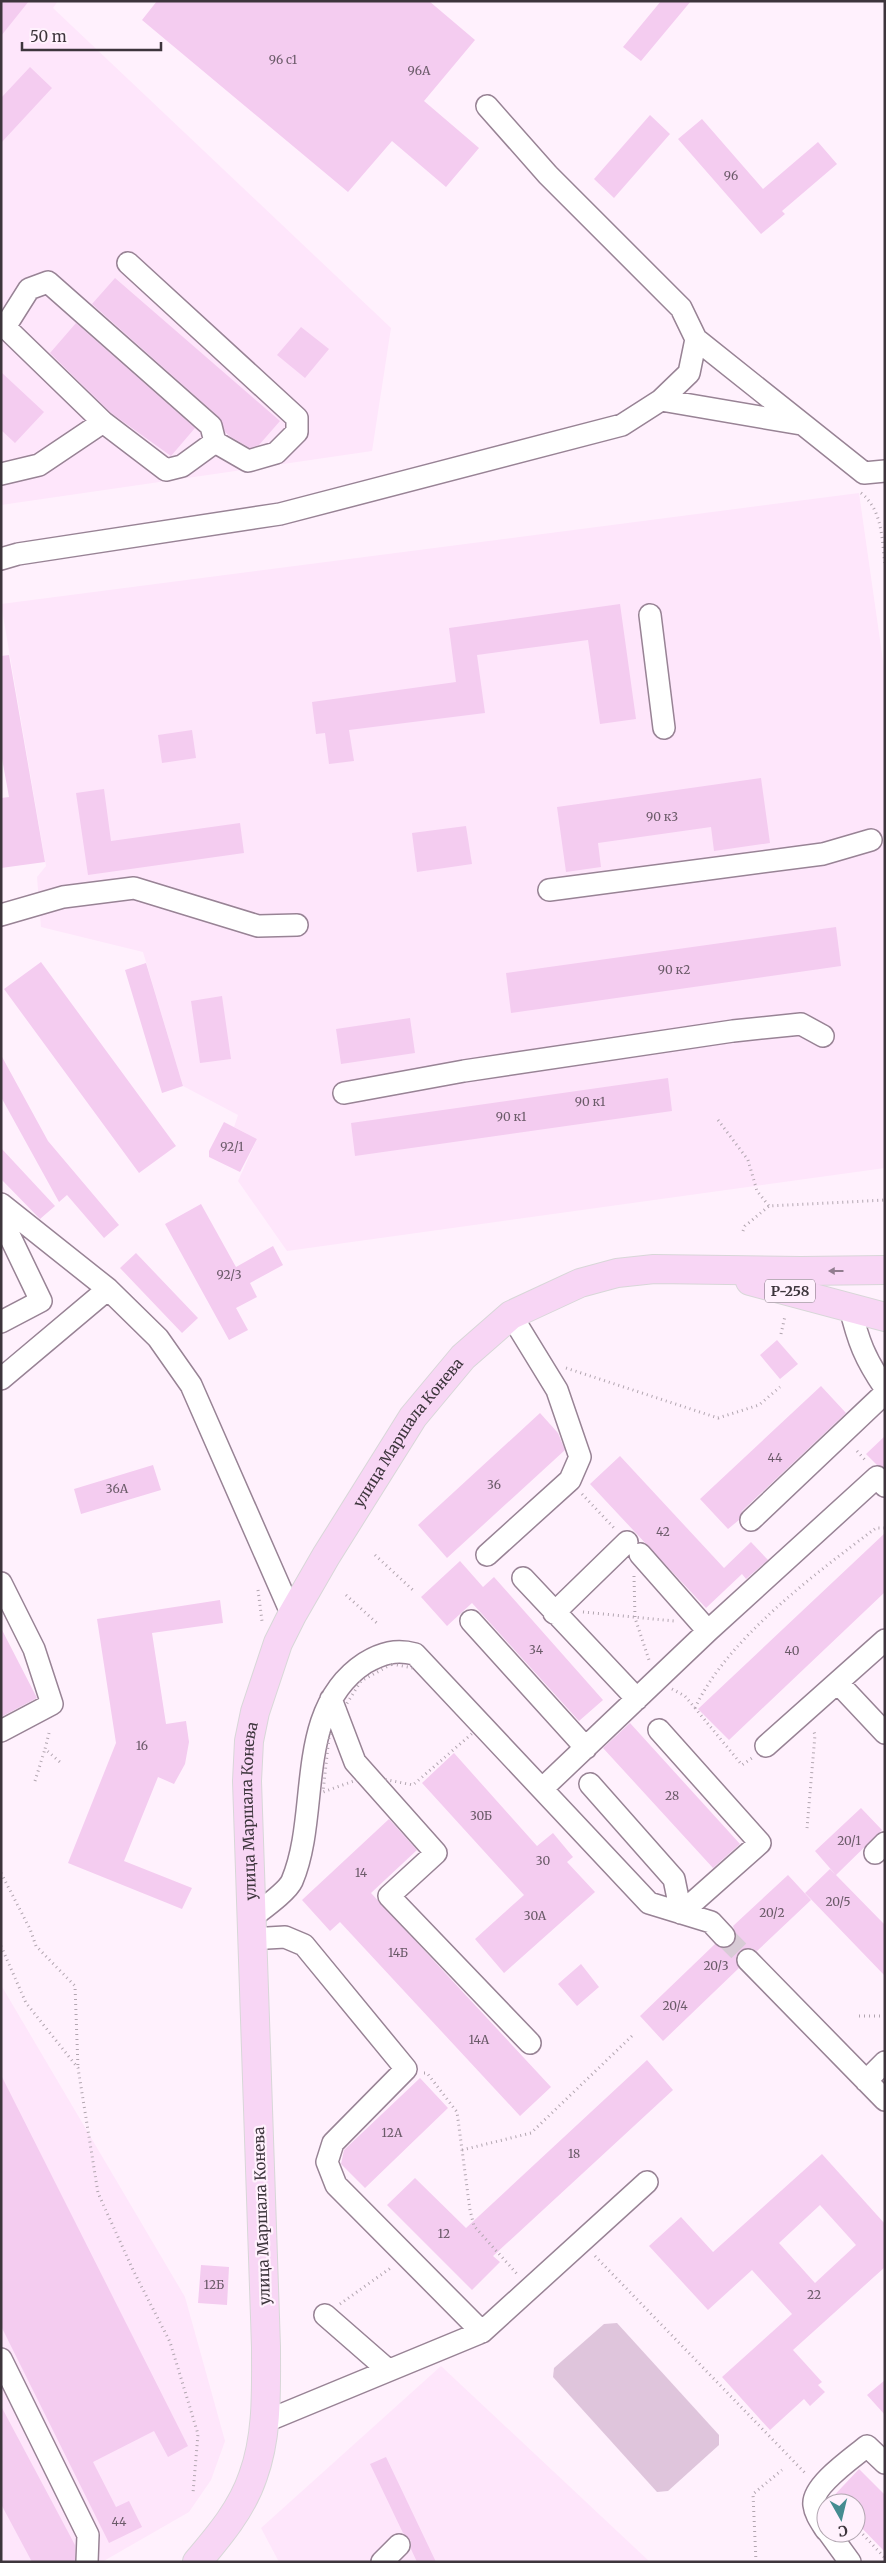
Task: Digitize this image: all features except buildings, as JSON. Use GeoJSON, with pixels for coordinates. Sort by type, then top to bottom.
{"type":"FeatureCollection","features":[{"type":"Feature","properties":{"kind":"main road","name":"улица Маршала Конева"},"geometry":{"type":"LineString","coordinates":[[197,2562],[220,2534],[240,2504],[254,2476],[264,2422],[266,2346],[247,1781],[250,1741],[255,1712],[265,1677],[278,1643],[326,1556],[413,1417],[463,1357],[511,1315],[580,1283],[617,1273],[654,1269],[694,1270]]}},
{"type":"Feature","properties":{"kind":"main road","name":"Р-258"},"geometry":{"type":"LineString","coordinates":[[694,1270],[885,1270]]}},
{"type":"Feature","properties":{"kind":"main road","name":"Р-258"},"geometry":{"type":"LineString","coordinates":[[694,1270],[735,1277],[885,1317]]}},
{"type":"Feature","properties":{"kind":"street"},"geometry":{"type":"LineString","coordinates":[[487,106],[548,175],[682,308],[696,339],[864,472],[885,471]]}},
{"type":"Feature","properties":{"kind":"street"},"geometry":{"type":"LineString","coordinates":[[128,263],[297,418],[297,432],[276,453],[248,461],[215,442],[211,426],[48,282],[30,289],[5,327],[103,422],[166,470],[182,466],[215,442]]}},
{"type":"Feature","properties":{"kind":"street"},"geometry":{"type":"LineString","coordinates":[[1,559],[18,554],[280,514],[622,425],[661,400],[690,373],[696,339]]}},
{"type":"Feature","properties":{"kind":"street"},"geometry":{"type":"LineString","coordinates":[[661,400],[804,425]]}},
{"type":"Feature","properties":{"kind":"street"},"geometry":{"type":"LineString","coordinates":[[1,474],[39,465],[103,422]]}},
{"type":"Feature","properties":{"kind":"street"},"geometry":{"type":"LineString","coordinates":[[650,614],[664,728]]}},
{"type":"Feature","properties":{"kind":"street"},"geometry":{"type":"LineString","coordinates":[[549,890],[823,854],[871,840]]}},
{"type":"Feature","properties":{"kind":"street"},"geometry":{"type":"LineString","coordinates":[[1,914],[63,897],[134,888],[258,926],[297,925]]}},
{"type":"Feature","properties":{"kind":"street"},"geometry":{"type":"LineString","coordinates":[[344,1092],[464,1071],[733,1031],[801,1024],[823,1036]]}},
{"type":"Feature","properties":{"kind":"street"},"geometry":{"type":"LineString","coordinates":[[1,1204],[108,1290],[158,1338],[191,1385],[292,1615]]}},
{"type":"Feature","properties":{"kind":"street"},"geometry":{"type":"LineString","coordinates":[[1,1218],[41,1301],[1,1322]]}},
{"type":"Feature","properties":{"kind":"street"},"geometry":{"type":"LineString","coordinates":[[1,1379],[108,1290]]}},
{"type":"Feature","properties":{"kind":"street"},"geometry":{"type":"LineString","coordinates":[[850,1307],[856,1335],[865,1358],[885,1388]]}},
{"type":"Feature","properties":{"kind":"street"},"geometry":{"type":"LineString","coordinates":[[487,1555],[570,1480],[580,1457],[557,1390],[511,1315]]}},
{"type":"Feature","properties":{"kind":"street"},"geometry":{"type":"LineString","coordinates":[[751,1520],[885,1393]]}},
{"type":"Feature","properties":{"kind":"street"},"geometry":{"type":"LineString","coordinates":[[543,1788],[708,1631],[877,1477],[885,1486]]}},
{"type":"Feature","properties":{"kind":"street"},"geometry":{"type":"LineString","coordinates":[[554,1613],[634,1555],[708,1631]]}},
{"type":"Feature","properties":{"kind":"street"},"geometry":{"type":"LineString","coordinates":[[523,1578],[637,1699]]}},
{"type":"Feature","properties":{"kind":"street"},"geometry":{"type":"LineString","coordinates":[[1,1583],[34,1649],[52,1704],[1,1730]]}},
{"type":"Feature","properties":{"kind":"street"},"geometry":{"type":"LineString","coordinates":[[471,1621],[586,1748]]}},
{"type":"Feature","properties":{"kind":"street"},"geometry":{"type":"LineString","coordinates":[[766,1746],[885,1640]]}},
{"type":"Feature","properties":{"kind":"street"},"geometry":{"type":"LineString","coordinates":[[482,2332],[336,2185],[327,2162],[332,2143],[406,2069],[304,1945],[285,1937],[251,1929],[291,1883],[301,1857],[312,1758],[330,1699],[357,1669],[380,1654],[402,1650],[415,1654],[543,1788],[649,1903],[711,1922],[724,1936]]}},
{"type":"Feature","properties":{"kind":"street"},"geometry":{"type":"LineString","coordinates":[[838,1683],[885,1732]]}},
{"type":"Feature","properties":{"kind":"street"},"geometry":{"type":"LineString","coordinates":[[330,1699],[355,1762],[436,1853],[389,1896],[530,2043]]}},
{"type":"Feature","properties":{"kind":"street"},"geometry":{"type":"LineString","coordinates":[[659,1730],[760,1843],[681,1913]]}},
{"type":"Feature","properties":{"kind":"street"},"geometry":{"type":"LineString","coordinates":[[590,1784],[674,1879],[681,1913]]}},
{"type":"Feature","properties":{"kind":"street"},"geometry":{"type":"LineString","coordinates":[[748,1960],[885,2100]]}},
{"type":"Feature","properties":{"kind":"street"},"geometry":{"type":"LineString","coordinates":[[866,2081],[885,2062]]}},
{"type":"Feature","properties":{"kind":"street"},"geometry":{"type":"LineString","coordinates":[[264,2422],[482,2332],[647,2182]]}},
{"type":"Feature","properties":{"kind":"street"},"geometry":{"type":"LineString","coordinates":[[326,2315],[388,2370]]}},
{"type":"Feature","properties":{"kind":"street"},"geometry":{"type":"LineString","coordinates":[[1,2359],[88,2535],[87,2562]]}},
{"type":"Feature","properties":{"kind":"street"},"geometry":{"type":"LineString","coordinates":[[817,2493],[819,2487],[867,2446],[885,2463]]}},
{"type":"Feature","properties":{"kind":"street"},"geometry":{"type":"LineString","coordinates":[[816,2496],[813,2504],[816,2511]]}},
{"type":"Feature","properties":{"kind":"street"},"geometry":{"type":"LineString","coordinates":[[836,2543],[850,2562]]}},
{"type":"Feature","properties":{"kind":"street"},"geometry":{"type":"LineString","coordinates":[[382,2562],[399,2545]]}},
{"type":"Feature","properties":{"kind":"path"},"geometry":{"type":"LineString","coordinates":[[867,498],[880,521],[885,566]]}},
{"type":"Feature","properties":{"kind":"path"},"geometry":{"type":"LineString","coordinates":[[718,1120],[748,1160],[756,1191],[769,1206]]}},
{"type":"Feature","properties":{"kind":"path"},"geometry":{"type":"LineString","coordinates":[[743,1231],[745,1226],[769,1206],[885,1200]]}},
{"type":"Feature","properties":{"kind":"path"},"geometry":{"type":"LineString","coordinates":[[781,1334],[784,1316]]}},
{"type":"Feature","properties":{"kind":"path"},"geometry":{"type":"LineString","coordinates":[[537,1358],[718,1418],[759,1406],[780,1387]]}},
{"type":"Feature","properties":{"kind":"path"},"geometry":{"type":"LineString","coordinates":[[857,1451],[869,1465]]}},
{"type":"Feature","properties":{"kind":"path"},"geometry":{"type":"LineString","coordinates":[[594,1507],[634,1555],[635,1618],[650,1664]]}},
{"type":"Feature","properties":{"kind":"path"},"geometry":{"type":"LineString","coordinates":[[695,1708],[702,1694],[733,1652],[809,1578],[876,1528],[885,1528]]}},
{"type":"Feature","properties":{"kind":"path"},"geometry":{"type":"LineString","coordinates":[[375,1556],[415,1592]]}},
{"type":"Feature","properties":{"kind":"path"},"geometry":{"type":"LineString","coordinates":[[346,1595],[378,1624]]}},
{"type":"Feature","properties":{"kind":"path"},"geometry":{"type":"LineString","coordinates":[[578,1612],[680,1622]]}},
{"type":"Feature","properties":{"kind":"path"},"geometry":{"type":"LineString","coordinates":[[392,1664],[418,1669],[475,1731],[413,1785],[368,1776],[323,1792],[329,1737],[361,1681],[392,1664]]}},
{"type":"Feature","properties":{"kind":"path"},"geometry":{"type":"LineString","coordinates":[[670,1688],[685,1696],[742,1765]]}},
{"type":"Feature","properties":{"kind":"path"},"geometry":{"type":"LineString","coordinates":[[35,1780],[49,1733]]}},
{"type":"Feature","properties":{"kind":"path"},"geometry":{"type":"LineString","coordinates":[[807,1828],[815,1735]]}},
{"type":"Feature","properties":{"kind":"path"},"geometry":{"type":"LineString","coordinates":[[45,1749],[60,1762]]}},
{"type":"Feature","properties":{"kind":"path"},"geometry":{"type":"LineString","coordinates":[[1,1873],[30,1929],[36,1946],[75,1986],[78,2068],[98,2193],[133,2270],[170,2342],[198,2434],[193,2493]]}},
{"type":"Feature","properties":{"kind":"path"},"geometry":{"type":"LineString","coordinates":[[1,1946],[26,2003],[78,2068]]}},
{"type":"Feature","properties":{"kind":"path"},"geometry":{"type":"LineString","coordinates":[[860,2016],[885,2016]]}},
{"type":"Feature","properties":{"kind":"path"},"geometry":{"type":"LineString","coordinates":[[462,2150],[531,2133],[634,2034]]}},
{"type":"Feature","properties":{"kind":"path"},"geometry":{"type":"LineString","coordinates":[[406,2069],[427,2073],[457,2112],[474,2226],[523,2281]]}},
{"type":"Feature","properties":{"kind":"path"},"geometry":{"type":"LineString","coordinates":[[580,2241],[819,2487]]}},
{"type":"Feature","properties":{"kind":"path"},"geometry":{"type":"LineString","coordinates":[[326,2315],[406,2256]]}},
{"type":"Feature","properties":{"kind":"path"},"geometry":{"type":"LineString","coordinates":[[756,2562],[753,2494],[782,2470]]}},
{"type":"Feature","properties":{"kind":"path"},"geometry":{"type":"LineString","coordinates":[[866,2538],[885,2558]]}},
{"type":"Feature","properties":{"kind":"shaded area"},"geometry":{"type":"Polygon","coordinates":[[[1,1],[58,1],[53,8],[391,328],[372,451],[1,505],[1,1]]]}},
{"type":"Feature","properties":{"kind":"shaded area"},"geometry":{"type":"Polygon","coordinates":[[[859,493],[885,675],[885,1168],[287,1251],[238,1181],[257,1139],[234,1127],[238,1115],[183,1086],[143,952],[41,927],[37,877],[46,866],[1,604],[859,493]]]}},
{"type":"Feature","properties":{"kind":"shaded area"},"geometry":{"type":"Polygon","coordinates":[[[1,1985],[185,2297],[225,2441],[211,2480],[189,2512],[102,2562],[1,2562],[1,1985]]]}},
{"type":"Feature","properties":{"kind":"shaded area"},"geometry":{"type":"Polygon","coordinates":[[[617,2323],[719,2435],[719,2445],[668,2491],[657,2492],[553,2377],[554,2368],[604,2324],[617,2323]]]}},
{"type":"Feature","properties":{"kind":"shaded area"},"geometry":{"type":"Polygon","coordinates":[[[441,2366],[650,2562],[279,2562],[261,2528],[441,2366]]]}},
{"type":"Feature","properties":{"kind":"tunnel"},"geometry":{"type":"LineString","coordinates":[[724,1936],[748,1960]]}}]}
